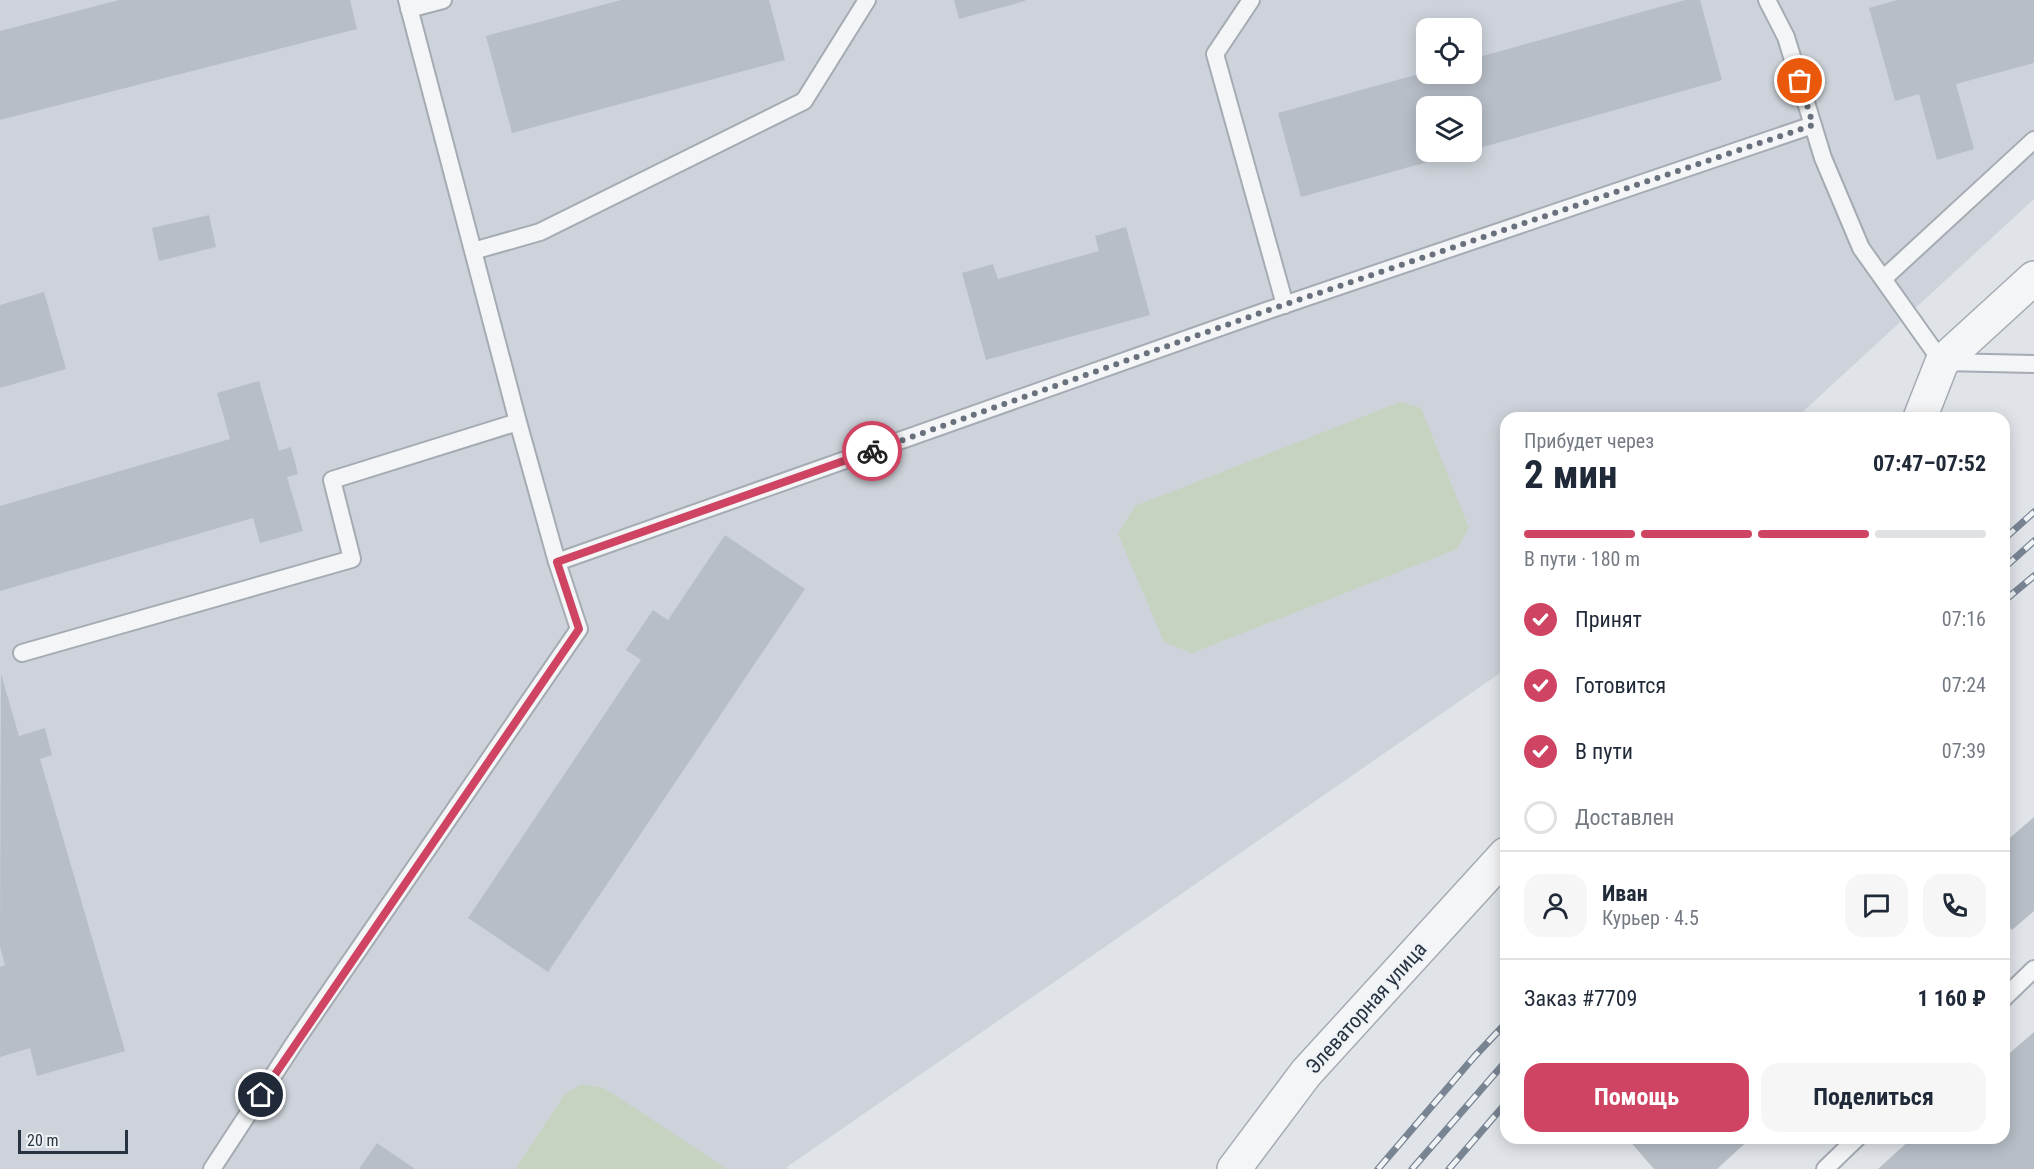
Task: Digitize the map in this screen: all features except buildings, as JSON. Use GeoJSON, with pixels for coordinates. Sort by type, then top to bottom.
{"type":"FeatureCollection","features":[{"type":"Feature","properties":{"kind":"street"},"geometry":{"type":"LineString","coordinates":[[1922,412],[1942,362],[2034,278]]}},
{"type":"Feature","properties":{"kind":"street","name":"Элеваторная улица"},"geometry":{"type":"LineString","coordinates":[[1234,1169],[1306,1073],[1500,861]]}},
{"type":"Feature","properties":{"kind":"lane"},"geometry":{"type":"LineString","coordinates":[[212,1169],[297,1039],[579,629],[557,562],[518,422],[408,5],[443,0]]}},
{"type":"Feature","properties":{"kind":"lane"},"geometry":{"type":"LineString","coordinates":[[473,251],[540,232],[804,101],[867,0]]}},
{"type":"Feature","properties":{"kind":"lane"},"geometry":{"type":"LineString","coordinates":[[1251,0],[1215,54],[1285,305]]}},
{"type":"Feature","properties":{"kind":"lane"},"geometry":{"type":"LineString","coordinates":[[1767,0],[1786,37],[1823,158],[1861,248],[1942,362],[2034,364]]}},
{"type":"Feature","properties":{"kind":"lane"},"geometry":{"type":"LineString","coordinates":[[557,562],[1285,305],[1813,125]]}},
{"type":"Feature","properties":{"kind":"lane"},"geometry":{"type":"LineString","coordinates":[[1883,279],[2034,140]]}},
{"type":"Feature","properties":{"kind":"lane"},"geometry":{"type":"LineString","coordinates":[[22,653],[352,559],[332,480],[518,422]]}},
{"type":"Feature","properties":{"kind":"lane"},"geometry":{"type":"LineString","coordinates":[[2010,992],[2034,969]]}},
{"type":"Feature","properties":{"kind":"lane"},"geometry":{"type":"LineString","coordinates":[[1825,1169],[1851,1144]]}},
{"type":"Feature","properties":{"kind":"shaded area"},"geometry":{"type":"Polygon","coordinates":[[[0,0],[2034,0],[2034,199],[1803,412],[1500,412],[1500,673],[787,1167],[788,1169],[0,1169],[0,0]]]}},
{"type":"Feature","properties":{"kind":"green space"},"geometry":{"type":"Polygon","coordinates":[[[1400,402],[1421,408],[1469,528],[1457,549],[1192,653],[1164,642],[1118,534],[1135,506],[1400,402]]]}},
{"type":"Feature","properties":{"kind":"green space"},"geometry":{"type":"Polygon","coordinates":[[[580,1085],[604,1088],[727,1169],[515,1169],[565,1094],[580,1085]]]}},
{"type":"Feature","properties":{"kind":"railway"},"geometry":{"type":"LineString","coordinates":[[2010,534],[2034,512]]}},
{"type":"Feature","properties":{"kind":"railway"},"geometry":{"type":"LineString","coordinates":[[2010,563],[2034,541]]}},
{"type":"Feature","properties":{"kind":"railway"},"geometry":{"type":"LineString","coordinates":[[2010,596],[2034,576]]}},
{"type":"Feature","properties":{"kind":"railway"},"geometry":{"type":"LineString","coordinates":[[1378,1169],[1500,1029]]}},
{"type":"Feature","properties":{"kind":"railway"},"geometry":{"type":"LineString","coordinates":[[1412,1169],[1500,1068]]}},
{"type":"Feature","properties":{"kind":"railway"},"geometry":{"type":"LineString","coordinates":[[1449,1169],[1500,1110]]}},
{"type":"Feature","properties":{"kind":"way so far"},"geometry":{"type":"LineString","coordinates":[[872,451],[1266,311],[1813,125],[1800,81]]}},
{"type":"Feature","properties":{"kind":"route"},"geometry":{"type":"LineString","coordinates":[[261,1095],[297,1039],[579,629],[557,562],[872,451]]}}]}
